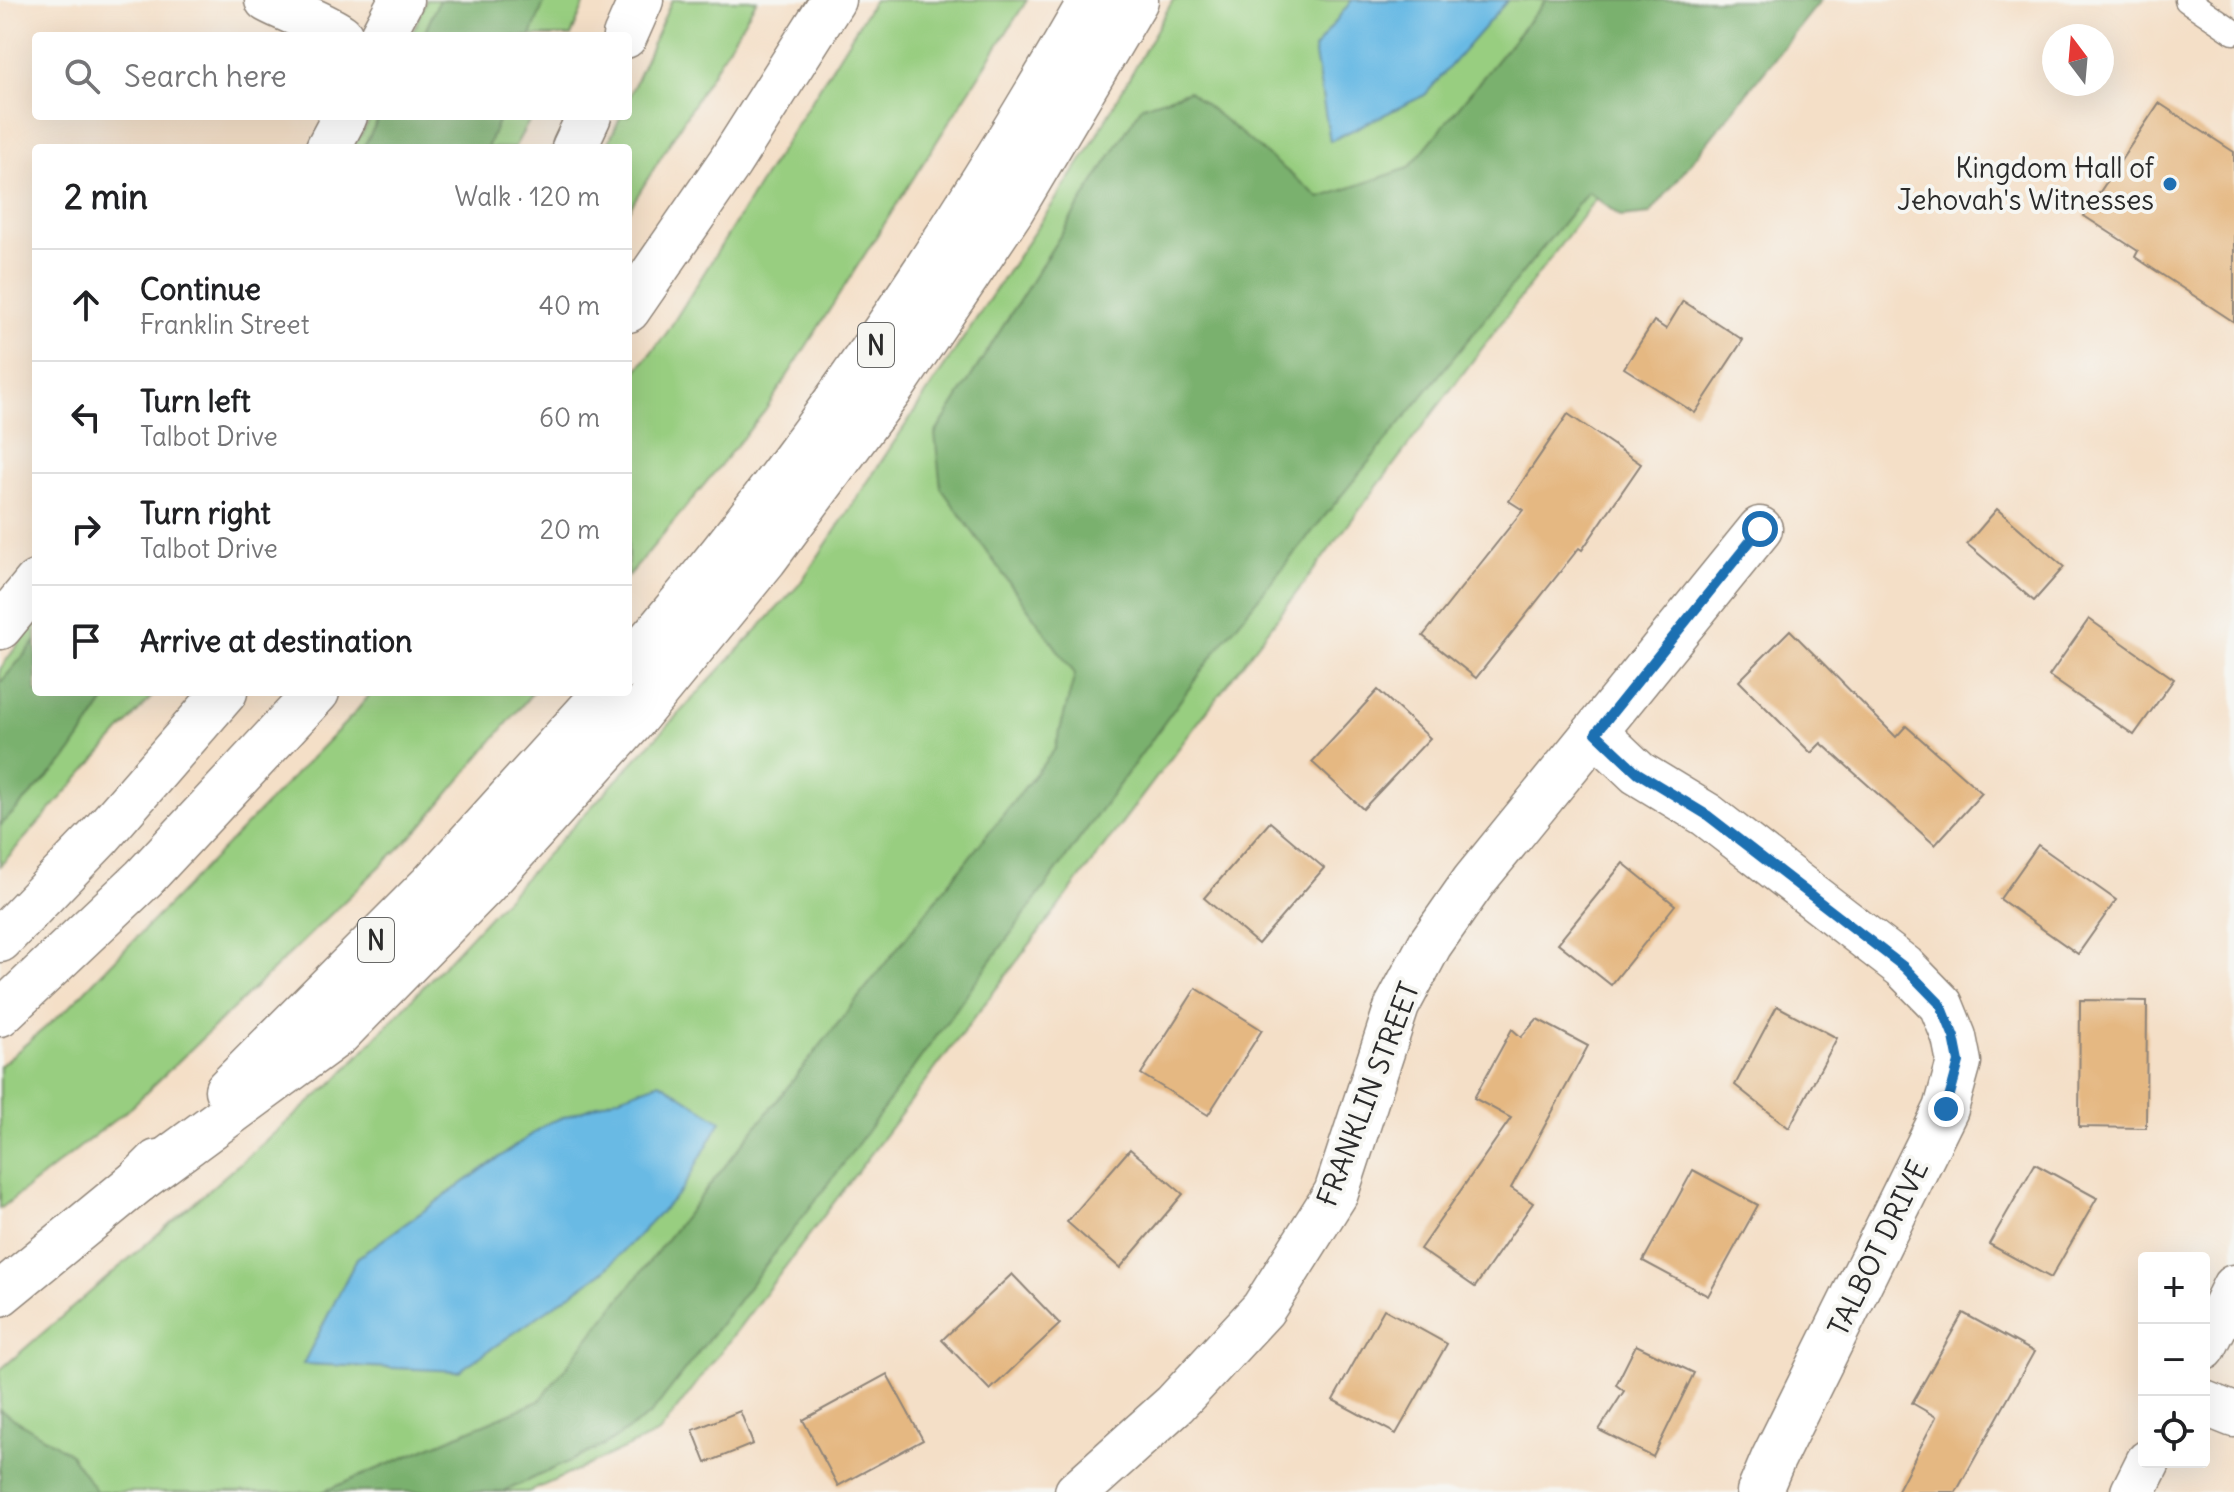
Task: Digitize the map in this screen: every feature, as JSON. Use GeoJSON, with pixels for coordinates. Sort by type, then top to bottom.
{"type":"FeatureCollection","features":[{"type":"Feature","properties":{"kind":"main road"},"geometry":{"type":"LineString","coordinates":[[267,0],[335,32]]}},
{"type":"Feature","properties":{"kind":"main road"},"geometry":{"type":"LineString","coordinates":[[384,32],[401,0]]}},
{"type":"Feature","properties":{"kind":"main road"},"geometry":{"type":"LineString","coordinates":[[627,32],[641,0]]}},
{"type":"Feature","properties":{"kind":"main road"},"geometry":{"type":"LineString","coordinates":[[632,304],[730,162],[833,0]]}},
{"type":"Feature","properties":{"kind":"main road","name":"N"},"geometry":{"type":"LineString","coordinates":[[632,661],[764,497],[867,358],[961,218],[1091,0]]}},
{"type":"Feature","properties":{"kind":"main road"},"geometry":{"type":"LineString","coordinates":[[138,1181],[338,1034],[485,884],[631,723],[765,559],[894,385],[1011,211],[1136,0]]}},
{"type":"Feature","properties":{"kind":"main road"},"geometry":{"type":"LineString","coordinates":[[330,144],[343,120]]}},
{"type":"Feature","properties":{"kind":"main road"},"geometry":{"type":"LineString","coordinates":[[576,144],[587,120]]}},
{"type":"Feature","properties":{"kind":"main road","name":"FRANKLIN STREET"},"geometry":{"type":"LineString","coordinates":[[1077,1492],[1175,1404],[1263,1309],[1336,1193],[1397,1006],[1430,944],[1474,881],[1760,529]]}},
{"type":"Feature","properties":{"kind":"main road"},"geometry":{"type":"LineString","coordinates":[[0,627],[32,588]]}},
{"type":"Feature","properties":{"kind":"main road"},"geometry":{"type":"LineString","coordinates":[[0,940],[99,837],[222,696]]}},
{"type":"Feature","properties":{"kind":"main road"},"geometry":{"type":"LineString","coordinates":[[0,1014],[144,878],[313,696]]}},
{"type":"Feature","properties":{"kind":"main road","name":"N"},"geometry":{"type":"LineString","coordinates":[[0,1294],[138,1181],[431,885],[602,696]]}},
{"type":"Feature","properties":{"kind":"main road","name":"TALBOT DRIVE"},"geometry":{"type":"LineString","coordinates":[[1596,733],[1638,773],[1707,815],[1904,967],[1941,1005],[1954,1037],[1959,1062],[1946,1109],[1759,1492]]}},
{"type":"Feature","properties":{"kind":"main road"},"geometry":{"type":"LineString","coordinates":[[2210,1336],[2234,1287]]}},
{"type":"Feature","properties":{"kind":"main road"},"geometry":{"type":"LineString","coordinates":[[2210,1405],[2234,1415]]}},
{"type":"Feature","properties":{"kind":"main road"},"geometry":{"type":"LineString","coordinates":[[2133,1492],[2145,1468]]}},
{"type":"Feature","properties":{"kind":"lane"},"geometry":{"type":"LineString","coordinates":[[2187,0],[2234,32]]}},
{"type":"Feature","properties":{"kind":"green space"},"geometry":{"type":"Polygon","coordinates":[[[426,0],[586,0],[573,32],[413,32],[426,0]]]}},
{"type":"Feature","properties":{"kind":"green space"},"geometry":{"type":"Polygon","coordinates":[[[439,0],[545,0],[533,32],[425,32],[439,0]]]}},
{"type":"Feature","properties":{"kind":"green space"},"geometry":{"type":"Polygon","coordinates":[[[672,0],[757,0],[632,204],[632,144],[608,144],[619,120],[632,120],[632,90],[672,0]]]}},
{"type":"Feature","properties":{"kind":"green space"},"geometry":{"type":"Polygon","coordinates":[[[874,0],[1027,0],[765,411],[632,572],[632,376],[666,334],[874,0]]]}},
{"type":"Feature","properties":{"kind":"green space"},"geometry":{"type":"Polygon","coordinates":[[[1173,0],[1752,0],[1593,202],[659,1433],[529,1492],[0,1492],[0,1370],[336,1080],[799,585],[1088,151],[1173,0]]]}},
{"type":"Feature","properties":{"kind":"green space"},"geometry":{"type":"Polygon","coordinates":[[[1546,0],[1821,0],[1650,214],[1621,217],[1588,192],[1225,639],[839,1170],[650,1415],[605,1445],[503,1492],[322,1492],[539,1401],[1055,749],[1075,674],[941,488],[935,434],[1142,106],[1189,91],[1320,198],[1409,168],[1546,0]]]}},
{"type":"Feature","properties":{"kind":"green space"},"geometry":{"type":"Polygon","coordinates":[[[370,120],[530,120],[516,144],[355,144],[370,120]]]}},
{"type":"Feature","properties":{"kind":"green space"},"geometry":{"type":"Polygon","coordinates":[[[378,120],[498,120],[489,144],[365,144],[378,120]]]}},
{"type":"Feature","properties":{"kind":"green space"},"geometry":{"type":"Polygon","coordinates":[[[32,625],[32,696],[152,696],[0,866],[0,669],[32,625]]]}},
{"type":"Feature","properties":{"kind":"green space"},"geometry":{"type":"Polygon","coordinates":[[[32,646],[32,696],[108,696],[66,759],[0,826],[0,683],[32,646]]]}},
{"type":"Feature","properties":{"kind":"green space"},"geometry":{"type":"Polygon","coordinates":[[[369,696],[530,696],[420,828],[130,1108],[0,1209],[0,1066],[67,1009],[369,696]]]}},
{"type":"Feature","properties":{"kind":"green space"},"geometry":{"type":"Polygon","coordinates":[[[0,1410],[69,1453],[97,1492],[0,1492],[0,1410]]]}},
{"type":"Feature","properties":{"kind":"water"},"geometry":{"type":"Polygon","coordinates":[[[1352,0],[1508,0],[1425,95],[1330,141],[1314,49],[1352,0]]]}},
{"type":"Feature","properties":{"kind":"water"},"geometry":{"type":"Polygon","coordinates":[[[660,1082],[721,1121],[682,1190],[604,1271],[459,1371],[303,1364],[357,1258],[548,1123],[660,1082]]]}},
{"type":"Feature","properties":{"kind":"building","name":"Kingdom Hall of Jehovah's Witnesses"},"geometry":{"type":"Polygon","coordinates":[[[2159,103],[2234,152],[2234,322],[2135,257],[2138,251],[2084,216],[2159,103]]]}},
{"type":"Feature","properties":{"kind":"building"},"geometry":{"type":"Polygon","coordinates":[[[1683,301],[1743,340],[1695,413],[1624,368],[1654,321],[1666,329],[1683,301]]]}},
{"type":"Feature","properties":{"kind":"building"},"geometry":{"type":"Polygon","coordinates":[[[1568,414],[1641,464],[1582,550],[1579,548],[1476,678],[1423,636],[1523,510],[1509,501],[1568,414]]]}},
{"type":"Feature","properties":{"kind":"building"},"geometry":{"type":"Polygon","coordinates":[[[1997,509],[2064,567],[2034,601],[1967,544],[1997,509]]]}},
{"type":"Feature","properties":{"kind":"building"},"geometry":{"type":"Polygon","coordinates":[[[2089,619],[2174,679],[2134,735],[2049,676],[2089,619]]]}},
{"type":"Feature","properties":{"kind":"building"},"geometry":{"type":"Polygon","coordinates":[[[1790,630],[1896,737],[1906,726],[1982,793],[1935,845],[1821,743],[1811,753],[1739,681],[1790,630]]]}},
{"type":"Feature","properties":{"kind":"building"},"geometry":{"type":"Polygon","coordinates":[[[1378,690],[1430,738],[1363,809],[1312,762],[1378,690]]]}},
{"type":"Feature","properties":{"kind":"building"},"geometry":{"type":"Polygon","coordinates":[[[1270,822],[1324,868],[1258,944],[1204,898],[1270,822]]]}},
{"type":"Feature","properties":{"kind":"building"},"geometry":{"type":"Polygon","coordinates":[[[2038,845],[2116,900],[2078,954],[2000,899],[2038,845]]]}},
{"type":"Feature","properties":{"kind":"building"},"geometry":{"type":"Polygon","coordinates":[[[1623,863],[1675,905],[1611,985],[1558,943],[1623,863]]]}},
{"type":"Feature","properties":{"kind":"building"},"geometry":{"type":"Polygon","coordinates":[[[1196,988],[1262,1030],[1208,1115],[1141,1074],[1196,988]]]}},
{"type":"Feature","properties":{"kind":"building"},"geometry":{"type":"Polygon","coordinates":[[[2080,1000],[2147,1001],[2146,1128],[2079,1127],[2080,1000]]]}},
{"type":"Feature","properties":{"kind":"building"},"geometry":{"type":"Polygon","coordinates":[[[1777,1006],[1837,1038],[1789,1128],[1735,1085],[1777,1006]]]}},
{"type":"Feature","properties":{"kind":"building"},"geometry":{"type":"Polygon","coordinates":[[[1537,1019],[1588,1046],[1511,1188],[1533,1203],[1475,1287],[1420,1249],[1511,1118],[1474,1098],[1512,1029],[1521,1037],[1537,1019]]]}},
{"type":"Feature","properties":{"kind":"building"},"geometry":{"type":"Polygon","coordinates":[[[1130,1149],[1183,1194],[1120,1268],[1067,1222],[1130,1149]]]}},
{"type":"Feature","properties":{"kind":"building"},"geometry":{"type":"Polygon","coordinates":[[[2035,1164],[2097,1198],[2051,1278],[1989,1244],[2035,1164]]]}},
{"type":"Feature","properties":{"kind":"building"},"geometry":{"type":"Polygon","coordinates":[[[1693,1170],[1758,1205],[1708,1296],[1643,1261],[1693,1170]]]}},
{"type":"Feature","properties":{"kind":"building"},"geometry":{"type":"Polygon","coordinates":[[[1012,1274],[1060,1324],[990,1390],[942,1340],[1012,1274]]]}},
{"type":"Feature","properties":{"kind":"building"},"geometry":{"type":"Polygon","coordinates":[[[1384,1309],[1447,1344],[1396,1434],[1333,1400],[1384,1309]]]}},
{"type":"Feature","properties":{"kind":"building"},"geometry":{"type":"Polygon","coordinates":[[[1963,1313],[2034,1352],[1956,1492],[1897,1492],[1936,1417],[1912,1403],[1963,1313]]]}},
{"type":"Feature","properties":{"kind":"building"},"geometry":{"type":"Polygon","coordinates":[[[1636,1345],[1694,1373],[1653,1457],[1599,1430],[1624,1391],[1616,1385],[1636,1345]]]}},
{"type":"Feature","properties":{"kind":"building"},"geometry":{"type":"Polygon","coordinates":[[[887,1374],[923,1440],[838,1486],[803,1420],[887,1374]]]}},
{"type":"Feature","properties":{"kind":"building"},"geometry":{"type":"Polygon","coordinates":[[[740,1411],[753,1444],[706,1463],[693,1430],[740,1411]]]}},
{"type":"Feature","properties":{"kind":"place","name":"Kingdom Hall of Jehovah's Witnesses"},"geometry":{"type":"Point","coordinates":[2170,184]}},
{"type":"Feature","properties":{"kind":"route"},"geometry":{"type":"LineString","coordinates":[[1760,529],[1596,733],[1638,773],[1707,815],[1904,967],[1941,1005],[1954,1037],[1959,1062],[1946,1109]]}}]}
